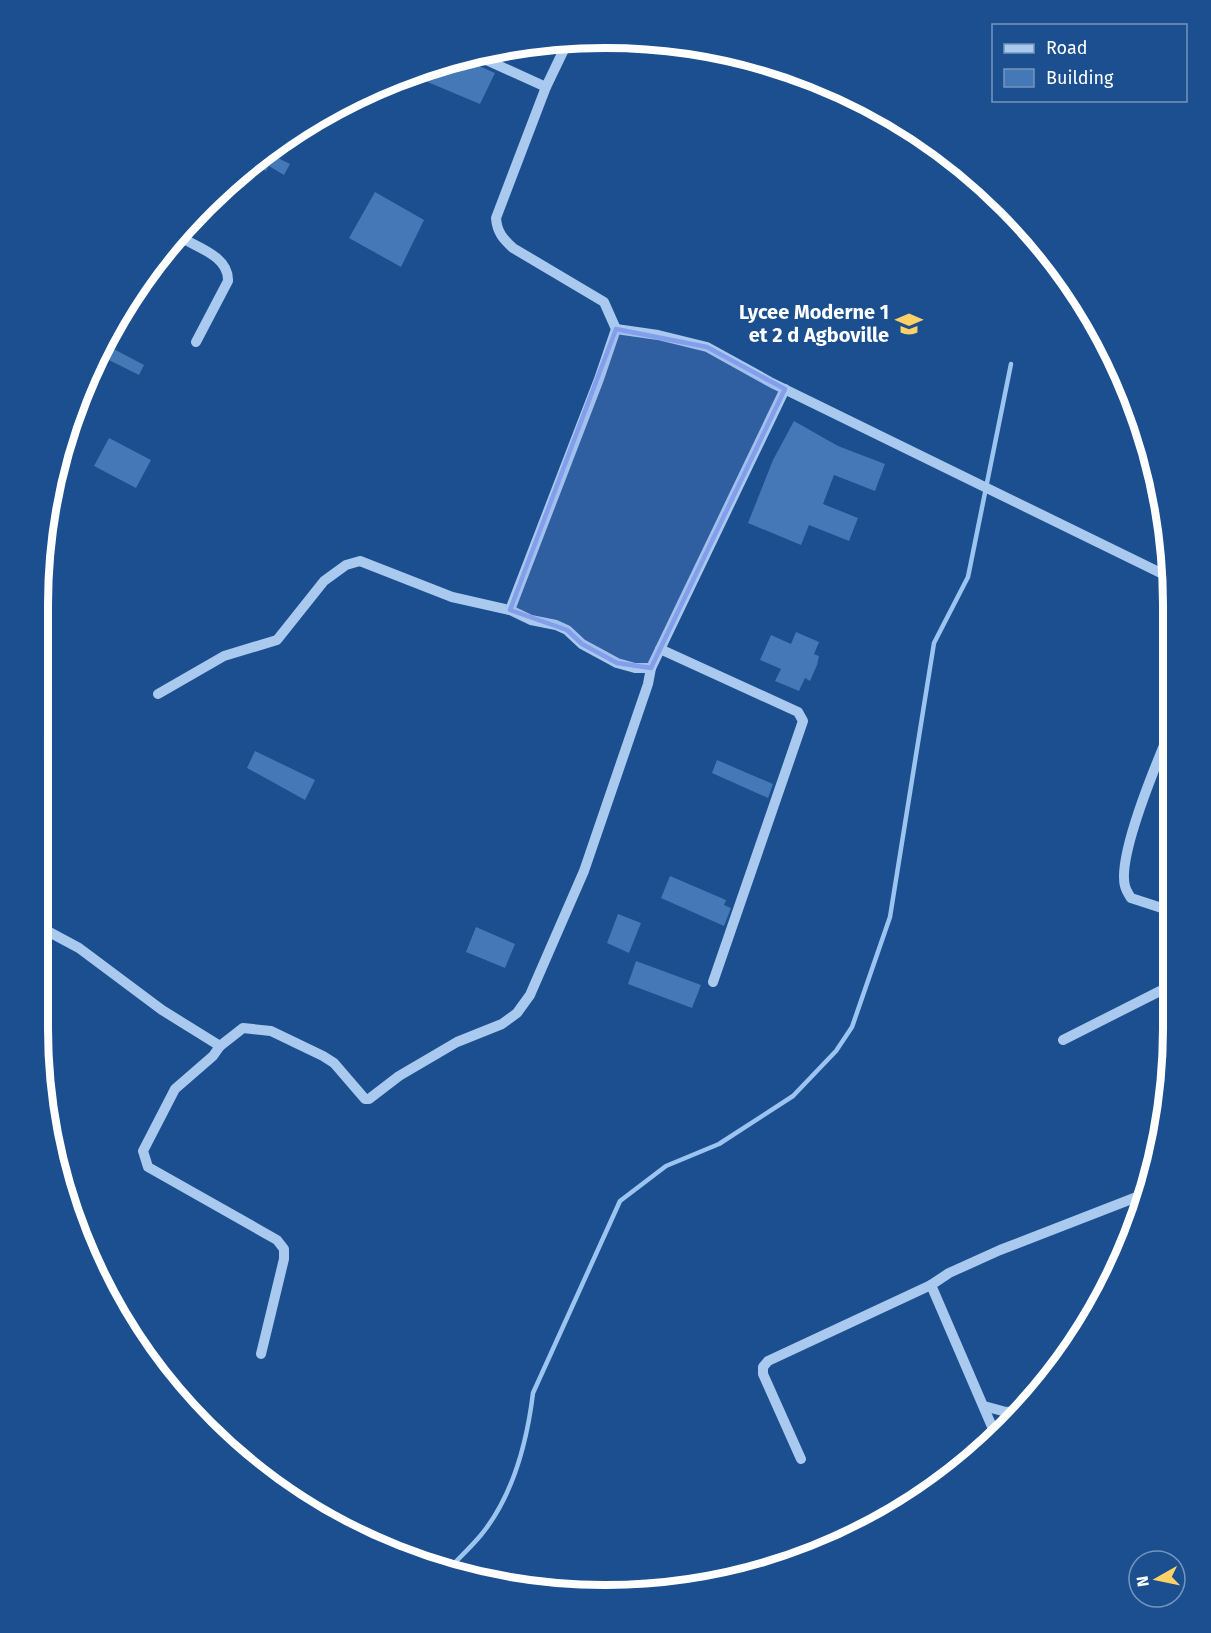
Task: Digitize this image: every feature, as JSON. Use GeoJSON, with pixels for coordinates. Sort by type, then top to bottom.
{"type":"FeatureCollection","features":[{"type":"Feature","properties":{"kind":"street"},"geometry":{"type":"LineString","coordinates":[[510,610],[616,329],[604,302],[513,248],[502,238],[497,226],[496,218],[546,87],[564,50]]}},
{"type":"Feature","properties":{"kind":"street"},"geometry":{"type":"LineString","coordinates":[[488,61],[546,87]]}},
{"type":"Feature","properties":{"kind":"street"},"geometry":{"type":"LineString","coordinates":[[185,240],[218,259],[228,274],[228,281],[196,342]]}},
{"type":"Feature","properties":{"kind":"street"},"geometry":{"type":"LineString","coordinates":[[616,329],[658,335],[707,347],[785,389],[1162,574]]}},
{"type":"Feature","properties":{"kind":"street"},"geometry":{"type":"LineString","coordinates":[[261,1354],[284,1259],[284,1249],[277,1240],[148,1167],[143,1151],[175,1089],[213,1056],[220,1046],[243,1028],[271,1031],[334,1063],[365,1099],[369,1099],[393,1080],[457,1042],[502,1024],[517,1013],[530,995],[584,871],[648,684],[651,668],[785,389]]}},
{"type":"Feature","properties":{"kind":"street"},"geometry":{"type":"LineString","coordinates":[[158,694],[224,656],[277,640],[324,581],[346,566],[360,561],[452,597],[510,610],[531,620],[556,624],[567,630],[582,644],[617,663],[635,668],[651,668]]}},
{"type":"Feature","properties":{"kind":"street"},"geometry":{"type":"LineString","coordinates":[[660,649],[798,712],[803,721],[713,982]]}},
{"type":"Feature","properties":{"kind":"street"},"geometry":{"type":"LineString","coordinates":[[1163,748],[1141,802],[1125,870],[1125,886],[1131,898],[1163,908]]}},
{"type":"Feature","properties":{"kind":"street"},"geometry":{"type":"LineString","coordinates":[[48,931],[79,948],[162,1010],[220,1046]]}},
{"type":"Feature","properties":{"kind":"street"},"geometry":{"type":"LineString","coordinates":[[1064,1040],[1163,990]]}},
{"type":"Feature","properties":{"kind":"street"},"geometry":{"type":"LineString","coordinates":[[801,1459],[763,1374],[763,1367],[768,1361],[932,1285],[950,1273],[1000,1250],[1136,1197]]}},
{"type":"Feature","properties":{"kind":"street"},"geometry":{"type":"LineString","coordinates":[[932,1285],[993,1429]]}},
{"type":"Feature","properties":{"kind":"street"},"geometry":{"type":"LineString","coordinates":[[984,1407],[1010,1412]]}},
{"type":"Feature","properties":{"kind":"highlighted area"},"geometry":{"type":"Polygon","coordinates":[[[616,329],[707,347],[785,389],[651,668],[617,663],[582,644],[567,630],[510,610],[616,329]]]}},
{"type":"Feature","properties":{"kind":"building"},"geometry":{"type":"Polygon","coordinates":[[[475,64],[495,73],[480,104],[422,80],[475,64]]]}},
{"type":"Feature","properties":{"kind":"building"},"geometry":{"type":"Polygon","coordinates":[[[275,157],[290,164],[284,175],[269,166],[266,171],[260,168],[275,157]]]}},
{"type":"Feature","properties":{"kind":"building"},"geometry":{"type":"Polygon","coordinates":[[[375,192],[424,220],[401,267],[349,238],[375,192]]]}},
{"type":"Feature","properties":{"kind":"building"},"geometry":{"type":"Polygon","coordinates":[[[111,348],[144,365],[139,375],[105,358],[111,348]]]}},
{"type":"Feature","properties":{"kind":"building"},"geometry":{"type":"Polygon","coordinates":[[[794,421],[838,446],[885,464],[875,491],[834,475],[823,504],[858,518],[849,541],[809,525],[801,545],[748,523],[773,460],[794,421]]]}},
{"type":"Feature","properties":{"kind":"building"},"geometry":{"type":"Polygon","coordinates":[[[109,438],[151,460],[136,488],[94,466],[109,438]]]}},
{"type":"Feature","properties":{"kind":"building"},"geometry":{"type":"Polygon","coordinates":[[[796,632],[819,642],[814,654],[819,656],[817,665],[810,681],[805,678],[799,691],[775,681],[781,669],[760,660],[771,635],[791,644],[796,632]]]}},
{"type":"Feature","properties":{"kind":"building"},"geometry":{"type":"Polygon","coordinates":[[[255,751],[315,780],[305,800],[247,768],[255,751]]]}},
{"type":"Feature","properties":{"kind":"building"},"geometry":{"type":"Polygon","coordinates":[[[717,760],[773,784],[768,798],[712,773],[717,760]]]}},
{"type":"Feature","properties":{"kind":"building"},"geometry":{"type":"Polygon","coordinates":[[[670,876],[726,900],[724,905],[731,908],[724,926],[661,898],[670,876]]]}},
{"type":"Feature","properties":{"kind":"building"},"geometry":{"type":"Polygon","coordinates":[[[618,914],[641,923],[629,953],[607,943],[618,914]]]}},
{"type":"Feature","properties":{"kind":"building"},"geometry":{"type":"Polygon","coordinates":[[[476,927],[515,944],[505,968],[466,952],[476,927]]]}},
{"type":"Feature","properties":{"kind":"building"},"geometry":{"type":"Polygon","coordinates":[[[636,961],[701,985],[692,1008],[628,984],[636,961]]]}},
{"type":"Feature","properties":{"kind":"waterway"},"geometry":{"type":"LineString","coordinates":[[454,1564],[492,1520],[510,1486],[527,1430],[533,1393],[620,1201],[666,1166],[719,1144],[793,1096],[836,1051],[852,1027],[890,917],[934,643],[968,577],[1011,364]]}},
{"type":"Feature","properties":{"kind":"place","name":"Lycee Moderne 1 et 2 d Agboville"},"geometry":{"type":"Point","coordinates":[909,324]}}]}
